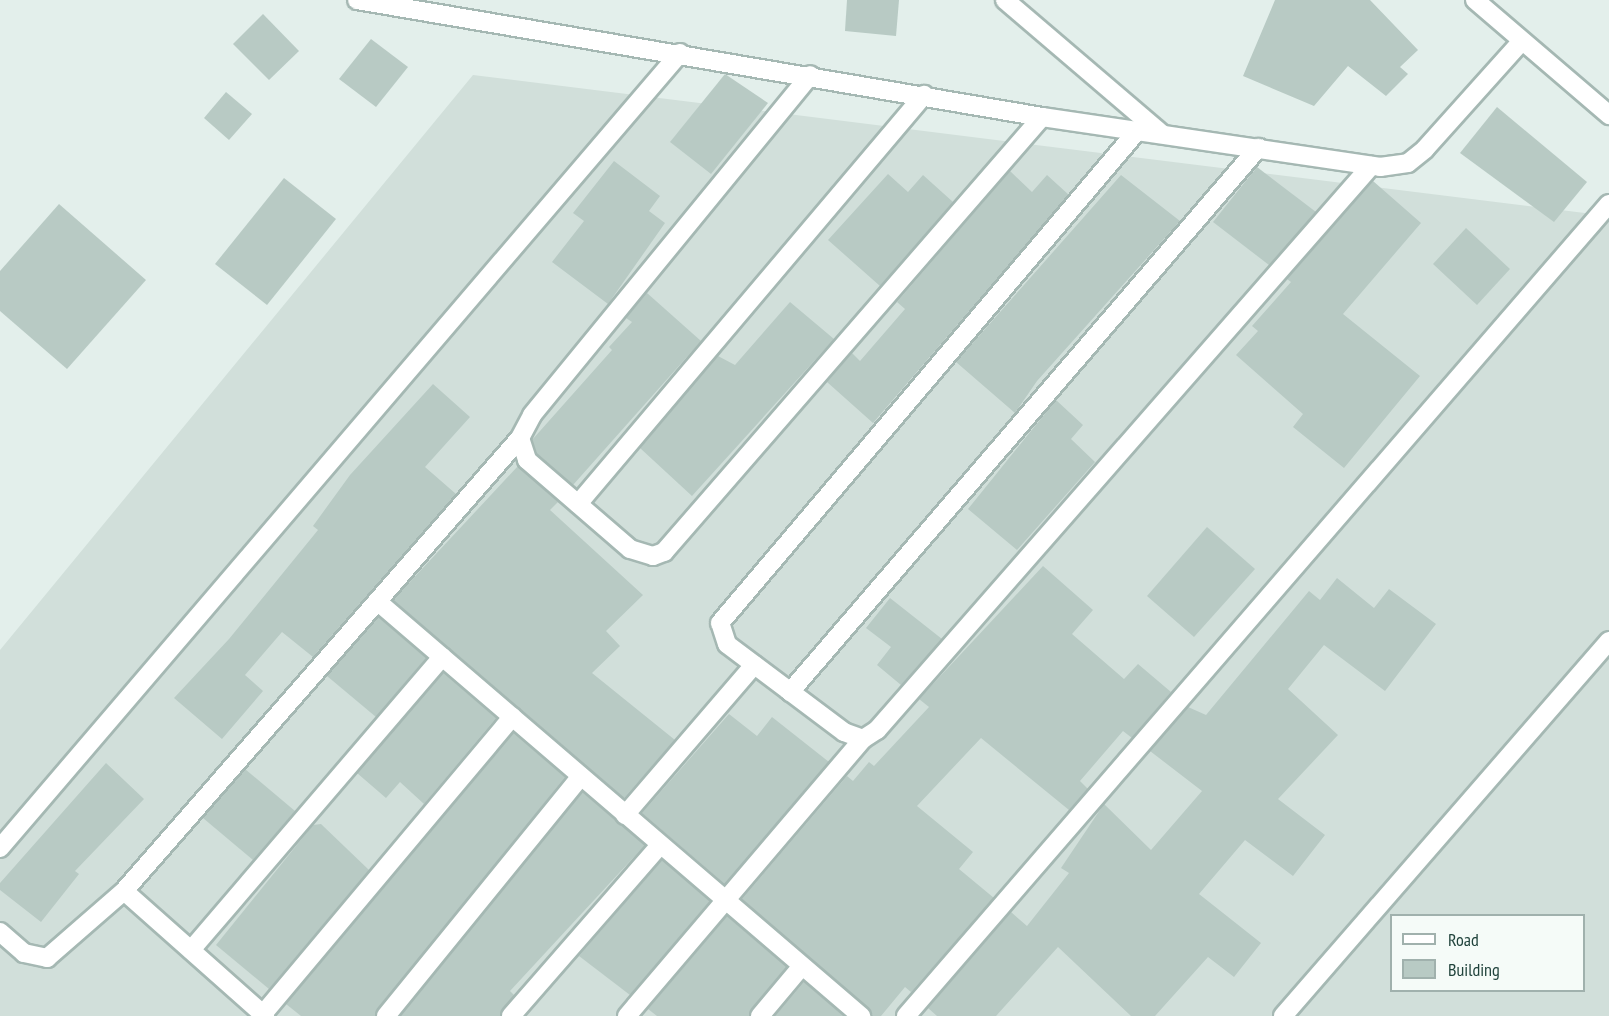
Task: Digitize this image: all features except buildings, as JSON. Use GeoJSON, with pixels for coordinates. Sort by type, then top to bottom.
{"type":"FeatureCollection","features":[{"type":"Feature","properties":{"kind":"street"},"geometry":{"type":"LineString","coordinates":[[357,0],[810,75],[1041,117],[1371,166],[1408,164],[1522,41]]}},
{"type":"Feature","properties":{"kind":"street"},"geometry":{"type":"LineString","coordinates":[[1005,0],[1162,134]]}},
{"type":"Feature","properties":{"kind":"street"},"geometry":{"type":"LineString","coordinates":[[1475,0],[1609,115]]}},
{"type":"Feature","properties":{"kind":"street"},"geometry":{"type":"LineString","coordinates":[[0,848],[680,53]]}},
{"type":"Feature","properties":{"kind":"street"},"geometry":{"type":"LineString","coordinates":[[0,932],[24,953],[47,958],[124,891],[520,438],[532,415],[810,75]]}},
{"type":"Feature","properties":{"kind":"street"},"geometry":{"type":"LineString","coordinates":[[578,504],[924,95]]}},
{"type":"Feature","properties":{"kind":"street"},"geometry":{"type":"LineString","coordinates":[[520,438],[527,460],[630,549],[653,556],[664,552],[1041,117]]}},
{"type":"Feature","properties":{"kind":"street"},"geometry":{"type":"LineString","coordinates":[[863,739],[844,732],[754,665],[721,634],[728,609],[1138,130]]}},
{"type":"Feature","properties":{"kind":"street"},"geometry":{"type":"LineString","coordinates":[[790,692],[1258,148]]}},
{"type":"Feature","properties":{"kind":"street"},"geometry":{"type":"LineString","coordinates":[[627,1016],[863,739],[878,730],[1371,166]]}},
{"type":"Feature","properties":{"kind":"street"},"geometry":{"type":"LineString","coordinates":[[906,1016],[1609,204]]}},
{"type":"Feature","properties":{"kind":"street"},"geometry":{"type":"LineString","coordinates":[[377,601],[725,902],[861,1016]]}},
{"type":"Feature","properties":{"kind":"street"},"geometry":{"type":"LineString","coordinates":[[1283,1016],[1609,641]]}},
{"type":"Feature","properties":{"kind":"street"},"geometry":{"type":"LineString","coordinates":[[190,950],[442,657]]}},
{"type":"Feature","properties":{"kind":"street"},"geometry":{"type":"LineString","coordinates":[[625,815],[754,665]]}},
{"type":"Feature","properties":{"kind":"street"},"geometry":{"type":"LineString","coordinates":[[124,891],[264,1015],[512,717]]}},
{"type":"Feature","properties":{"kind":"street"},"geometry":{"type":"LineString","coordinates":[[386,1016],[580,777]]}},
{"type":"Feature","properties":{"kind":"street"},"geometry":{"type":"LineString","coordinates":[[511,1016],[660,845]]}},
{"type":"Feature","properties":{"kind":"street"},"geometry":{"type":"LineString","coordinates":[[760,1016],[802,966]]}},
{"type":"Feature","properties":{"kind":"shaded area"},"geometry":{"type":"Polygon","coordinates":[[[473,75],[1609,216],[1609,1016],[0,1016],[0,650],[473,75]]]}}]}
